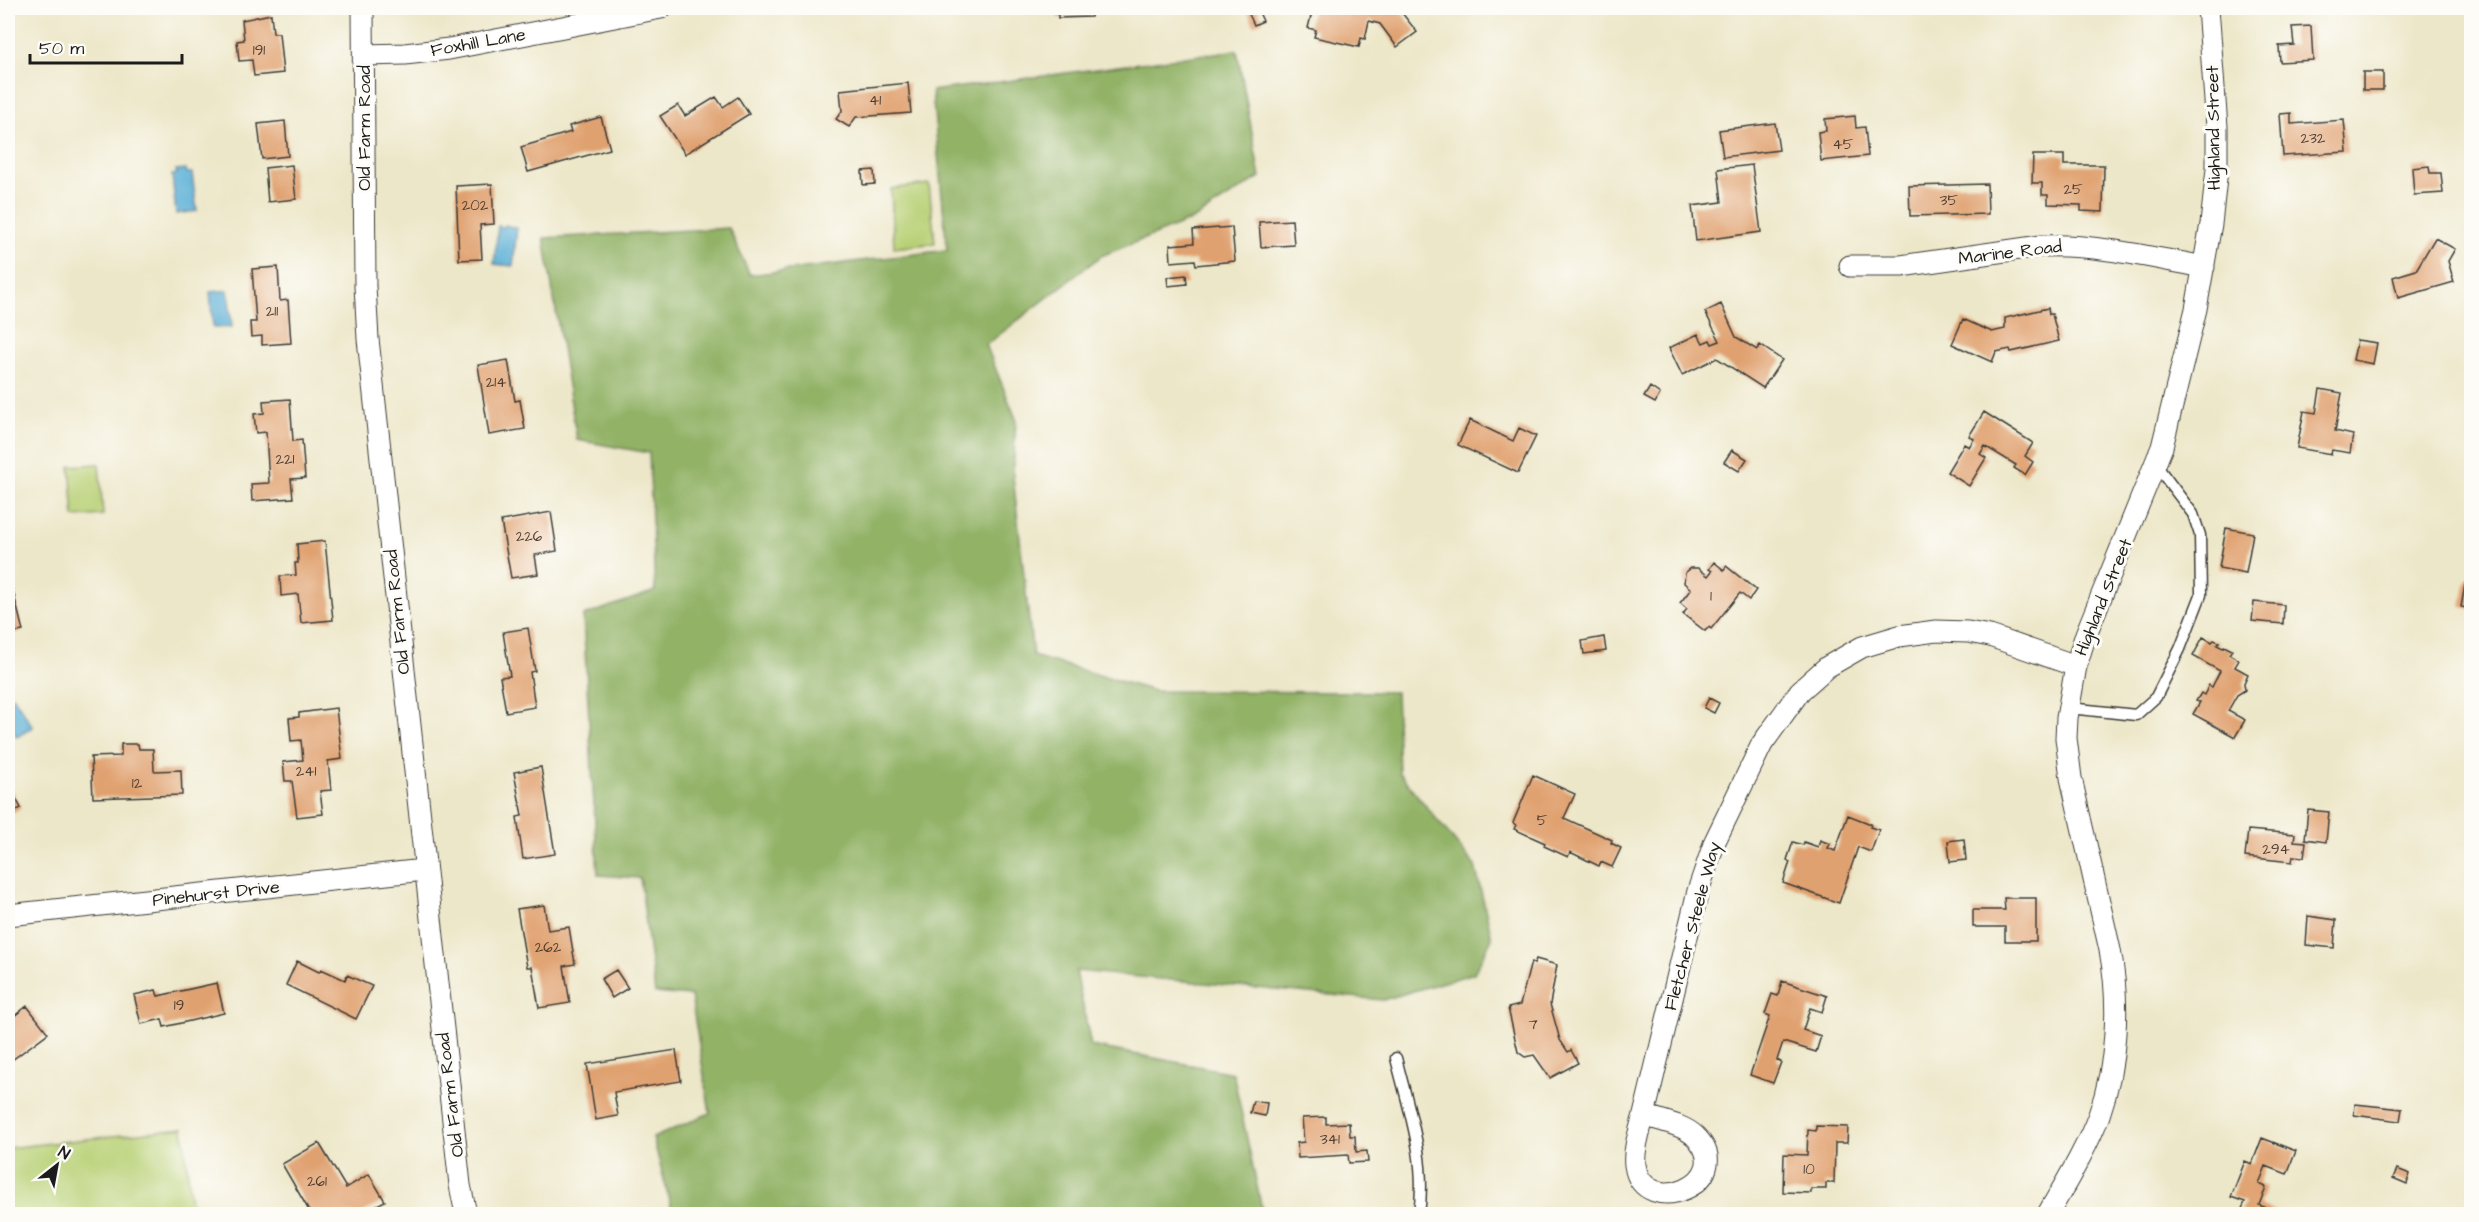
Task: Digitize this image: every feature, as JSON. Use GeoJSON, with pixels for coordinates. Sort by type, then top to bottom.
{"type":"FeatureCollection","features":[{"type":"Feature","properties":{"kind":"street","name":"Old Farm Road"},"geometry":{"type":"LineString","coordinates":[[363,8],[365,286],[368,339],[424,870],[460,1185],[466,1215]]}},
{"type":"Feature","properties":{"kind":"street","name":"Foxhill Lane"},"geometry":{"type":"LineString","coordinates":[[364,55],[405,54],[449,48],[661,8]]}},
{"type":"Feature","properties":{"kind":"street","name":"Highland Street"},"geometry":{"type":"LineString","coordinates":[[2048,1215],[2081,1156],[2098,1117],[2110,1073],[2115,1022],[2114,969],[2071,778],[2066,738],[2068,708],[2076,666],[2086,634],[2156,465],[2192,329],[2214,205],[2217,149],[2208,8]]}},
{"type":"Feature","properties":{"kind":"street","name":"Marine Road"},"geometry":{"type":"LineString","coordinates":[[1850,266],[1901,266],[2041,246],[2069,245],[2204,267]]}},
{"type":"Feature","properties":{"kind":"street","name":"Fletcher Steele Way"},"geometry":{"type":"LineString","coordinates":[[1644,1115],[1686,1130],[1696,1138],[1704,1153],[1704,1172],[1695,1187],[1674,1196],[1662,1196],[1650,1191],[1642,1183],[1635,1167],[1644,1115],[1698,891],[1715,841],[1759,750],[1776,721],[1800,691],[1827,667],[1862,647],[1899,636],[1936,631],[1968,632],[1990,636],[2076,666]]}},
{"type":"Feature","properties":{"kind":"street","name":"Pinehurst Drive"},"geometry":{"type":"LineString","coordinates":[[8,915],[424,870]]}},
{"type":"Feature","properties":{"kind":"lane"},"geometry":{"type":"LineString","coordinates":[[2068,708],[2136,715],[2156,697],[2180,649],[2201,595],[2200,535],[2193,513],[2156,465]]}},
{"type":"Feature","properties":{"kind":"lane"},"geometry":{"type":"LineString","coordinates":[[1396,1058],[1421,1159],[1419,1215]]}},
{"type":"Feature","properties":{"kind":"green space"},"geometry":{"type":"Polygon","coordinates":[[[1237,50],[1260,177],[1194,219],[1101,256],[986,345],[1016,419],[1013,476],[1033,656],[1154,691],[1396,692],[1399,773],[1475,866],[1492,938],[1474,973],[1383,1000],[1076,971],[1091,1046],[1233,1073],[1263,1214],[673,1214],[653,1138],[710,1113],[691,996],[655,993],[640,878],[598,875],[583,616],[655,591],[649,453],[577,440],[544,238],[729,228],[750,275],[947,250],[932,91],[1237,50]]]}},
{"type":"Feature","properties":{"kind":"green space"},"geometry":{"type":"Polygon","coordinates":[[[929,184],[935,243],[894,248],[891,189],[929,184]]]}},
{"type":"Feature","properties":{"kind":"green space"},"geometry":{"type":"Polygon","coordinates":[[[99,464],[103,515],[74,517],[70,466],[99,464]]]}},
{"type":"Feature","properties":{"kind":"green space"},"geometry":{"type":"Polygon","coordinates":[[[183,1128],[192,1214],[8,1214],[8,1148],[183,1128]]]}},
{"type":"Feature","properties":{"kind":"water"},"geometry":{"type":"Polygon","coordinates":[[[186,169],[187,173],[192,173],[197,211],[176,214],[172,175],[177,174],[176,170],[186,169]]]}},
{"type":"Feature","properties":{"kind":"water"},"geometry":{"type":"Polygon","coordinates":[[[505,225],[517,228],[513,266],[494,264],[498,226],[504,227],[505,225]]]}},
{"type":"Feature","properties":{"kind":"water"},"geometry":{"type":"Polygon","coordinates":[[[228,290],[232,327],[213,328],[210,292],[228,290]]]}},
{"type":"Feature","properties":{"kind":"water"},"geometry":{"type":"Polygon","coordinates":[[[13,696],[33,727],[17,737],[8,722],[8,700],[13,696]]]}},
{"type":"Feature","properties":{"kind":"building"},"geometry":{"type":"Polygon","coordinates":[[[1057,8],[1091,8],[1091,17],[1058,18],[1057,8]]]}},
{"type":"Feature","properties":{"kind":"building"},"geometry":{"type":"Polygon","coordinates":[[[1257,8],[1263,21],[1254,25],[1248,12],[1257,8]]]}},
{"type":"Feature","properties":{"kind":"building"},"geometry":{"type":"Polygon","coordinates":[[[1313,8],[1398,8],[1417,32],[1397,47],[1380,24],[1369,21],[1365,39],[1361,38],[1359,47],[1314,37],[1316,30],[1308,28],[1313,8]]]}},
{"type":"Feature","properties":{"kind":"building"},"geometry":{"type":"Polygon","coordinates":[[[271,14],[273,33],[279,33],[283,73],[254,76],[252,60],[239,61],[237,41],[244,40],[242,20],[271,14]]]}},
{"type":"Feature","properties":{"kind":"building"},"geometry":{"type":"Polygon","coordinates":[[[2311,26],[2313,60],[2280,62],[2279,46],[2294,45],[2292,27],[2311,26]]]}},
{"type":"Feature","properties":{"kind":"building"},"geometry":{"type":"Polygon","coordinates":[[[2363,72],[2383,72],[2383,90],[2363,90],[2363,72]]]}},
{"type":"Feature","properties":{"kind":"building"},"geometry":{"type":"Polygon","coordinates":[[[908,83],[911,113],[856,117],[849,127],[836,119],[842,111],[840,90],[908,83]]]}},
{"type":"Feature","properties":{"kind":"building"},"geometry":{"type":"Polygon","coordinates":[[[716,97],[723,107],[738,97],[749,114],[685,154],[660,116],[678,105],[685,116],[716,97]]]}},
{"type":"Feature","properties":{"kind":"building"},"geometry":{"type":"Polygon","coordinates":[[[2291,113],[2291,124],[2344,120],[2347,152],[2283,156],[2280,114],[2291,113]]]}},
{"type":"Feature","properties":{"kind":"building"},"geometry":{"type":"Polygon","coordinates":[[[1855,116],[1856,128],[1865,127],[1868,156],[1821,161],[1818,132],[1826,131],[1825,119],[1855,116]]]}},
{"type":"Feature","properties":{"kind":"building"},"geometry":{"type":"Polygon","coordinates":[[[601,117],[610,149],[528,172],[521,147],[571,132],[569,126],[601,117]]]}},
{"type":"Feature","properties":{"kind":"building"},"geometry":{"type":"Polygon","coordinates":[[[285,121],[288,156],[262,159],[258,124],[285,121]]]}},
{"type":"Feature","properties":{"kind":"building"},"geometry":{"type":"Polygon","coordinates":[[[1775,123],[1779,150],[1723,157],[1719,130],[1775,123]]]}},
{"type":"Feature","properties":{"kind":"building"},"geometry":{"type":"Polygon","coordinates":[[[2033,155],[2064,155],[2064,165],[2104,165],[2103,212],[2081,211],[2081,205],[2048,204],[2048,195],[2042,195],[2042,183],[2032,183],[2033,155]]]}},
{"type":"Feature","properties":{"kind":"building"},"geometry":{"type":"Polygon","coordinates":[[[292,165],[296,199],[268,202],[265,168],[292,165]]]}},
{"type":"Feature","properties":{"kind":"building"},"geometry":{"type":"Polygon","coordinates":[[[1752,165],[1761,232],[1696,241],[1692,206],[1722,202],[1718,169],[1752,165]]]}},
{"type":"Feature","properties":{"kind":"building"},"geometry":{"type":"Polygon","coordinates":[[[2429,166],[2430,173],[2441,173],[2443,193],[2414,195],[2412,168],[2429,166]]]}},
{"type":"Feature","properties":{"kind":"building"},"geometry":{"type":"Polygon","coordinates":[[[874,170],[875,184],[863,185],[862,171],[874,170]]]}},
{"type":"Feature","properties":{"kind":"building"},"geometry":{"type":"Polygon","coordinates":[[[492,184],[494,224],[480,225],[482,259],[459,260],[456,186],[492,184]]]}},
{"type":"Feature","properties":{"kind":"building"},"geometry":{"type":"Polygon","coordinates":[[[1987,184],[1988,214],[1910,216],[1909,186],[1987,184]]]}},
{"type":"Feature","properties":{"kind":"building"},"geometry":{"type":"Polygon","coordinates":[[[1292,220],[1294,245],[1261,247],[1259,222],[1292,220]]]}},
{"type":"Feature","properties":{"kind":"building"},"geometry":{"type":"Polygon","coordinates":[[[1232,227],[1235,261],[1196,265],[1195,260],[1171,262],[1170,245],[1194,243],[1193,230],[1232,227]]]}},
{"type":"Feature","properties":{"kind":"building"},"geometry":{"type":"Polygon","coordinates":[[[2435,238],[2455,249],[2448,261],[2454,282],[2398,298],[2393,277],[2416,270],[2435,238]]]}},
{"type":"Feature","properties":{"kind":"building"},"geometry":{"type":"Polygon","coordinates":[[[278,267],[280,301],[288,300],[291,343],[262,345],[262,336],[251,337],[250,322],[256,322],[252,269],[278,267]]]}},
{"type":"Feature","properties":{"kind":"building"},"geometry":{"type":"Polygon","coordinates":[[[1186,275],[1187,284],[1168,286],[1167,277],[1186,275]]]}},
{"type":"Feature","properties":{"kind":"building"},"geometry":{"type":"Polygon","coordinates":[[[1721,304],[1736,337],[1757,350],[1760,345],[1782,360],[1763,388],[1717,358],[1682,375],[1669,348],[1698,334],[1703,343],[1710,340],[1712,344],[1720,341],[1705,312],[1721,304]]]}},
{"type":"Feature","properties":{"kind":"building"},"geometry":{"type":"Polygon","coordinates":[[[2048,308],[2049,314],[2052,314],[2059,341],[2011,352],[2010,349],[1996,352],[1992,362],[1952,344],[1963,319],[1992,332],[2005,329],[2005,318],[2048,308]]]}},
{"type":"Feature","properties":{"kind":"building"},"geometry":{"type":"Polygon","coordinates":[[[2357,340],[2377,343],[2373,364],[2353,360],[2357,340]]]}},
{"type":"Feature","properties":{"kind":"building"},"geometry":{"type":"Polygon","coordinates":[[[508,360],[515,401],[520,400],[525,429],[489,435],[478,365],[508,360]]]}},
{"type":"Feature","properties":{"kind":"building"},"geometry":{"type":"Polygon","coordinates":[[[1650,387],[1660,394],[1655,403],[1644,397],[1650,387]]]}},
{"type":"Feature","properties":{"kind":"building"},"geometry":{"type":"Polygon","coordinates":[[[2320,389],[2342,393],[2335,431],[2353,435],[2350,453],[2332,450],[2331,454],[2297,448],[2304,411],[2316,413],[2320,389]]]}},
{"type":"Feature","properties":{"kind":"building"},"geometry":{"type":"Polygon","coordinates":[[[290,399],[293,441],[302,440],[305,478],[291,479],[293,498],[252,501],[251,484],[269,483],[266,432],[256,433],[254,414],[264,413],[263,401],[290,399]]]}},
{"type":"Feature","properties":{"kind":"building"},"geometry":{"type":"Polygon","coordinates":[[[1984,412],[2033,443],[2025,456],[2033,462],[2025,475],[2014,468],[2016,465],[1985,446],[1980,454],[1986,458],[1969,486],[1947,472],[1964,444],[1969,447],[1974,439],[1969,436],[1984,412]]]}},
{"type":"Feature","properties":{"kind":"building"},"geometry":{"type":"Polygon","coordinates":[[[1470,420],[1513,441],[1519,428],[1536,436],[1518,473],[1458,445],[1470,420]]]}},
{"type":"Feature","properties":{"kind":"building"},"geometry":{"type":"Polygon","coordinates":[[[1732,450],[1747,459],[1739,471],[1724,462],[1732,450]]]}},
{"type":"Feature","properties":{"kind":"building"},"geometry":{"type":"Polygon","coordinates":[[[551,512],[557,551],[535,555],[538,574],[511,578],[501,521],[551,512]]]}},
{"type":"Feature","properties":{"kind":"building"},"geometry":{"type":"Polygon","coordinates":[[[2226,528],[2253,533],[2246,573],[2219,568],[2226,528]]]}},
{"type":"Feature","properties":{"kind":"building"},"geometry":{"type":"Polygon","coordinates":[[[325,541],[333,620],[301,623],[298,594],[281,596],[280,576],[296,575],[297,544],[325,541]]]}},
{"type":"Feature","properties":{"kind":"building"},"geometry":{"type":"Polygon","coordinates":[[[1714,562],[1724,570],[1726,566],[1756,590],[1749,600],[1740,593],[1711,629],[1709,627],[1705,631],[1683,614],[1687,609],[1680,603],[1691,589],[1684,583],[1685,573],[1691,568],[1698,568],[1708,576],[1712,571],[1709,569],[1714,562]]]}},
{"type":"Feature","properties":{"kind":"building"},"geometry":{"type":"Polygon","coordinates":[[[8,571],[23,631],[8,634],[8,571]]]}},
{"type":"Feature","properties":{"kind":"building"},"geometry":{"type":"Polygon","coordinates":[[[2466,579],[2472,580],[2472,609],[2461,607],[2466,579]]]}},
{"type":"Feature","properties":{"kind":"building"},"geometry":{"type":"Polygon","coordinates":[[[2254,602],[2284,605],[2283,624],[2252,621],[2254,602]]]}},
{"type":"Feature","properties":{"kind":"building"},"geometry":{"type":"Polygon","coordinates":[[[528,628],[535,671],[530,672],[535,707],[506,712],[500,677],[510,676],[503,632],[528,628]]]}},
{"type":"Feature","properties":{"kind":"building"},"geometry":{"type":"Polygon","coordinates":[[[1604,637],[1606,651],[1584,654],[1582,641],[1604,637]]]}},
{"type":"Feature","properties":{"kind":"building"},"geometry":{"type":"Polygon","coordinates":[[[2203,637],[2212,642],[2214,640],[2219,642],[2217,645],[2232,650],[2229,654],[2239,660],[2235,667],[2248,674],[2244,683],[2245,690],[2237,695],[2228,711],[2245,720],[2235,737],[2193,714],[2200,702],[2196,701],[2201,693],[2204,695],[2209,685],[2212,687],[2220,671],[2193,656],[2203,637]]]}},
{"type":"Feature","properties":{"kind":"building"},"geometry":{"type":"Polygon","coordinates":[[[1709,698],[1719,703],[1714,713],[1704,708],[1709,698]]]}},
{"type":"Feature","properties":{"kind":"building"},"geometry":{"type":"Polygon","coordinates":[[[336,708],[342,759],[328,761],[331,790],[320,791],[323,814],[297,817],[292,781],[285,781],[283,762],[303,760],[301,740],[291,741],[289,718],[299,717],[299,713],[336,708]]]}},
{"type":"Feature","properties":{"kind":"building"},"geometry":{"type":"Polygon","coordinates":[[[121,744],[138,744],[139,749],[153,749],[154,771],[181,770],[182,795],[93,798],[91,757],[121,756],[121,744]]]}},
{"type":"Feature","properties":{"kind":"building"},"geometry":{"type":"Polygon","coordinates":[[[541,767],[555,854],[523,859],[517,817],[522,816],[514,772],[541,767]]]}},
{"type":"Feature","properties":{"kind":"building"},"geometry":{"type":"Polygon","coordinates":[[[1533,775],[1575,794],[1564,818],[1612,840],[1611,843],[1621,848],[1612,867],[1601,862],[1599,866],[1570,852],[1568,857],[1544,846],[1545,843],[1514,829],[1516,825],[1513,823],[1533,775]]]}},
{"type":"Feature","properties":{"kind":"building"},"geometry":{"type":"Polygon","coordinates":[[[8,784],[21,808],[8,815],[8,784]]]}},
{"type":"Feature","properties":{"kind":"building"},"geometry":{"type":"Polygon","coordinates":[[[2308,810],[2329,812],[2326,842],[2305,839],[2308,810]]]}},
{"type":"Feature","properties":{"kind":"building"},"geometry":{"type":"Polygon","coordinates":[[[1848,815],[1871,824],[1870,827],[1879,830],[1871,852],[1858,847],[1839,903],[1783,883],[1790,862],[1787,860],[1793,842],[1803,845],[1804,842],[1818,847],[1820,840],[1830,844],[1828,848],[1835,851],[1848,815]]]}},
{"type":"Feature","properties":{"kind":"building"},"geometry":{"type":"Polygon","coordinates":[[[2248,830],[2295,834],[2294,841],[2306,842],[2304,857],[2293,856],[2292,862],[2245,857],[2248,830]]]}},
{"type":"Feature","properties":{"kind":"building"},"geometry":{"type":"Polygon","coordinates":[[[1964,839],[1966,860],[1950,862],[1948,841],[1964,839]]]}},
{"type":"Feature","properties":{"kind":"building"},"geometry":{"type":"Polygon","coordinates":[[[2004,898],[2036,898],[2036,941],[2005,941],[2005,927],[1973,927],[1973,910],[2005,910],[2004,898]]]}},
{"type":"Feature","properties":{"kind":"building"},"geometry":{"type":"Polygon","coordinates":[[[544,905],[548,930],[569,927],[575,964],[564,966],[570,1003],[539,1008],[532,967],[527,967],[517,909],[544,905]]]}},
{"type":"Feature","properties":{"kind":"building"},"geometry":{"type":"Polygon","coordinates":[[[2308,916],[2336,920],[2334,948],[2306,945],[2308,916]]]}},
{"type":"Feature","properties":{"kind":"building"},"geometry":{"type":"Polygon","coordinates":[[[1536,959],[1557,965],[1550,1004],[1560,1040],[1568,1052],[1571,1050],[1578,1063],[1550,1078],[1534,1055],[1525,1057],[1518,1052],[1508,1008],[1520,1005],[1531,962],[1534,964],[1536,959]]]}},
{"type":"Feature","properties":{"kind":"building"},"geometry":{"type":"Polygon","coordinates":[[[297,961],[319,972],[321,969],[345,980],[347,975],[372,986],[356,1019],[286,985],[297,961]]]}},
{"type":"Feature","properties":{"kind":"building"},"geometry":{"type":"Polygon","coordinates":[[[616,970],[628,988],[612,998],[601,979],[616,970]]]}},
{"type":"Feature","properties":{"kind":"building"},"geometry":{"type":"Polygon","coordinates":[[[1782,981],[1827,996],[1822,1012],[1810,1008],[1803,1030],[1821,1036],[1816,1052],[1783,1042],[1777,1060],[1781,1062],[1773,1083],[1750,1075],[1770,1016],[1765,1014],[1772,994],[1778,996],[1782,981]]]}},
{"type":"Feature","properties":{"kind":"building"},"geometry":{"type":"Polygon","coordinates":[[[217,983],[224,1013],[164,1027],[162,1019],[141,1024],[134,995],[156,990],[158,996],[217,983]]]}},
{"type":"Feature","properties":{"kind":"building"},"geometry":{"type":"Polygon","coordinates":[[[27,1006],[48,1033],[8,1063],[8,1021],[27,1006]]]}},
{"type":"Feature","properties":{"kind":"building"},"geometry":{"type":"Polygon","coordinates":[[[676,1050],[681,1081],[614,1092],[618,1116],[596,1120],[587,1064],[676,1050]]]}},
{"type":"Feature","properties":{"kind":"building"},"geometry":{"type":"Polygon","coordinates":[[[1253,1101],[1267,1103],[1265,1116],[1250,1113],[1253,1101]]]}},
{"type":"Feature","properties":{"kind":"building"},"geometry":{"type":"Polygon","coordinates":[[[2355,1104],[2402,1109],[2400,1121],[2354,1115],[2355,1104]]]}},
{"type":"Feature","properties":{"kind":"building"},"geometry":{"type":"Polygon","coordinates":[[[1326,1117],[1326,1124],[1349,1123],[1350,1136],[1355,1136],[1356,1152],[1367,1151],[1368,1162],[1349,1163],[1348,1155],[1298,1158],[1297,1143],[1304,1142],[1302,1118],[1326,1117]]]}},
{"type":"Feature","properties":{"kind":"building"},"geometry":{"type":"Polygon","coordinates":[[[1816,1126],[1848,1127],[1847,1143],[1835,1143],[1834,1183],[1826,1183],[1826,1189],[1811,1189],[1811,1193],[1783,1192],[1784,1154],[1807,1155],[1808,1130],[1816,1131],[1816,1126]]]}},
{"type":"Feature","properties":{"kind":"building"},"geometry":{"type":"Polygon","coordinates":[[[2262,1138],[2296,1151],[2287,1174],[2266,1166],[2259,1184],[2266,1187],[2259,1205],[2282,1214],[2250,1214],[2241,1211],[2245,1202],[2231,1197],[2245,1161],[2252,1164],[2262,1138]]]}},
{"type":"Feature","properties":{"kind":"building"},"geometry":{"type":"Polygon","coordinates":[[[319,1143],[346,1188],[369,1174],[385,1201],[360,1214],[311,1214],[282,1164],[319,1143]]]}},
{"type":"Feature","properties":{"kind":"building"},"geometry":{"type":"Polygon","coordinates":[[[2397,1169],[2410,1174],[2407,1184],[2393,1178],[2397,1169]]]}}]}
